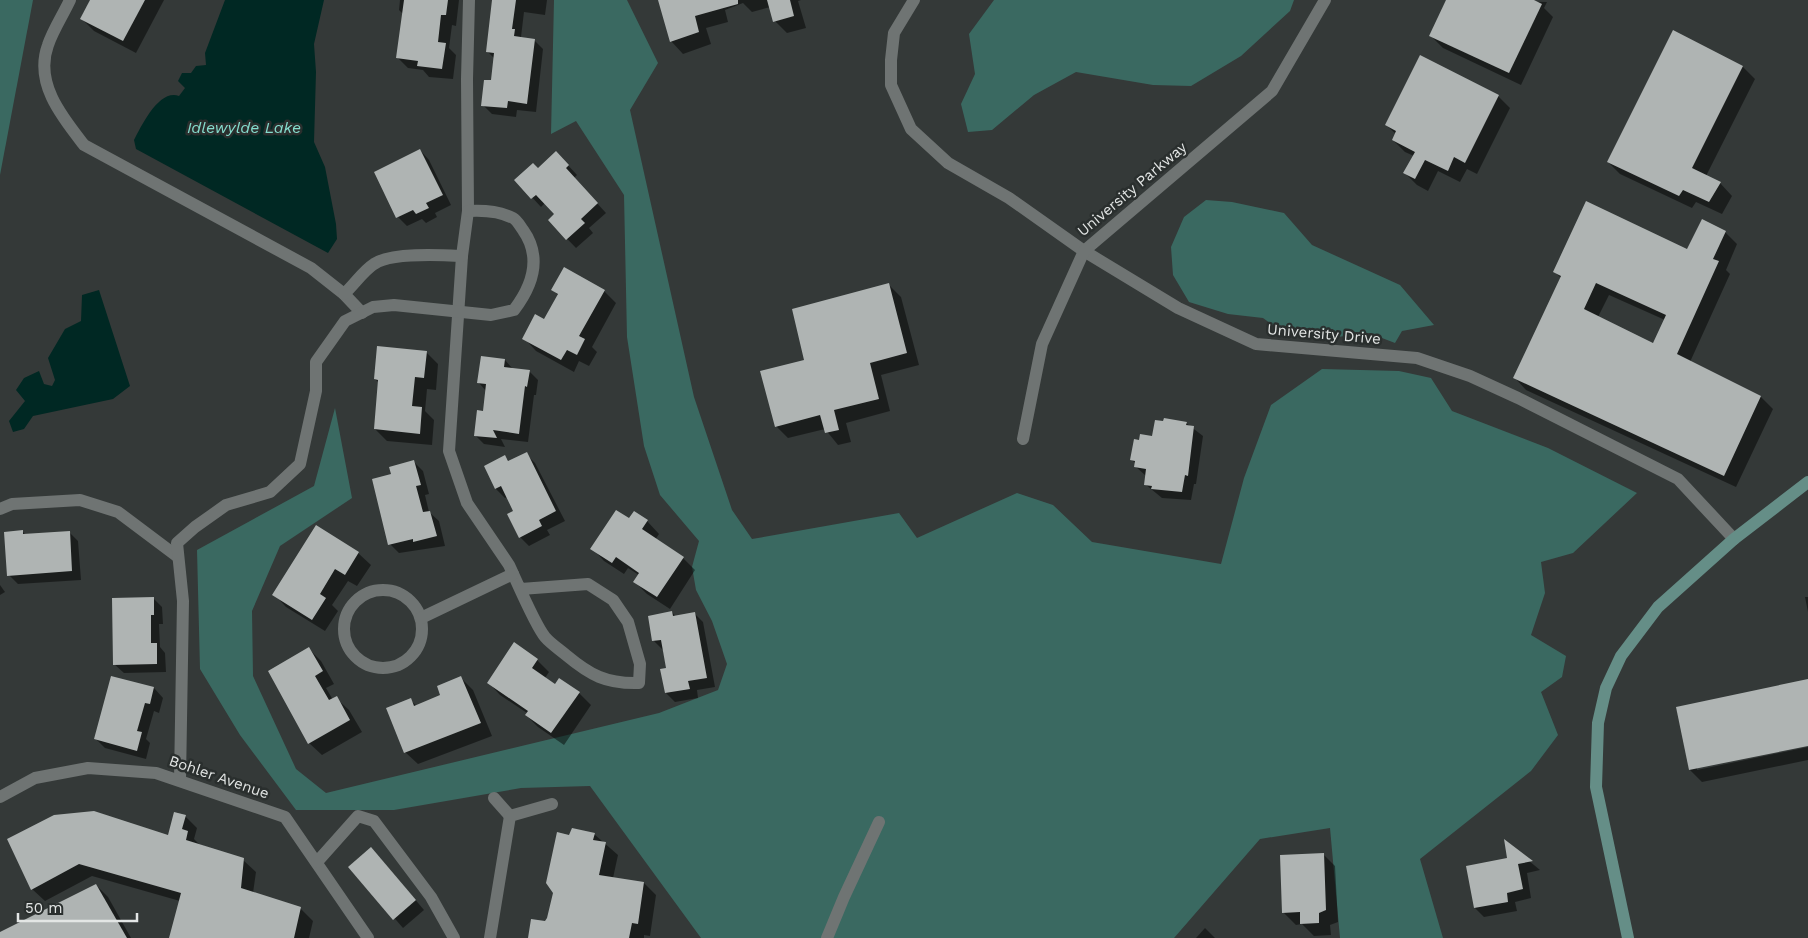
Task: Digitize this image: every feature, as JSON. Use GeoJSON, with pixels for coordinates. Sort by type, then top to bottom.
{"type":"FeatureCollection","features":[{"type":"Feature","properties":{"kind":"main road"},"geometry":{"type":"LineString","coordinates":[[1628,938],[1596,787],[1598,723],[1606,688],[1621,656],[1658,607],[1734,539],[1808,482]]}},
{"type":"Feature","properties":{"kind":"street"},"geometry":{"type":"LineString","coordinates":[[70,0],[47,46],[44,74],[59,113],[84,145],[310,268],[344,294],[362,313]]}},
{"type":"Feature","properties":{"kind":"street"},"geometry":{"type":"LineString","coordinates":[[469,0],[467,78],[468,211],[462,256],[460,312],[454,361],[449,451],[467,502],[513,574],[544,636],[589,674],[618,684],[638,683],[640,664],[628,622],[613,600],[588,584],[521,589]]}},
{"type":"Feature","properties":{"kind":"street","name":"University Drive"},"geometry":{"type":"LineString","coordinates":[[914,0],[894,33],[890,60],[892,85],[912,129],[948,163],[1009,198],[1084,252],[1178,308],[1256,344],[1417,358],[1494,387],[1678,479],[1734,539]]}},
{"type":"Feature","properties":{"kind":"street","name":"University Parkway"},"geometry":{"type":"LineString","coordinates":[[1022,439],[1042,344],[1084,252],[1272,91],[1325,0]]}},
{"type":"Feature","properties":{"kind":"street"},"geometry":{"type":"LineString","coordinates":[[180,780],[183,601],[177,544],[195,527],[226,505],[270,492],[300,464],[316,391],[316,362],[345,321],[373,307],[394,305],[491,315],[514,310],[527,294],[533,271],[532,242],[515,219],[489,210],[468,211]]}},
{"type":"Feature","properties":{"kind":"street"},"geometry":{"type":"LineString","coordinates":[[344,294],[374,263],[386,259],[422,255],[462,256]]}},
{"type":"Feature","properties":{"kind":"street"},"geometry":{"type":"LineString","coordinates":[[0,509],[12,504],[80,500],[118,512],[178,557]]}},
{"type":"Feature","properties":{"kind":"street"},"geometry":{"type":"LineString","coordinates":[[421,618],[513,574]]}},
{"type":"Feature","properties":{"kind":"street"},"geometry":{"type":"LineString","coordinates":[[388,590],[407,597],[416,606],[421,618],[420,644],[413,655],[402,664],[390,668],[377,669],[364,664],[354,656],[347,646],[343,633],[347,614],[358,598],[369,592],[388,590]]}},
{"type":"Feature","properties":{"kind":"street","name":"Bohler Avenue"},"geometry":{"type":"LineString","coordinates":[[0,797],[35,778],[88,768],[156,773],[285,817],[368,938]]}},
{"type":"Feature","properties":{"kind":"street"},"geometry":{"type":"LineString","coordinates":[[494,798],[510,816]]}},
{"type":"Feature","properties":{"kind":"street"},"geometry":{"type":"LineString","coordinates":[[510,816],[552,804]]}},
{"type":"Feature","properties":{"kind":"street"},"geometry":{"type":"LineString","coordinates":[[316,862],[358,816],[374,821],[431,897],[454,938]]}},
{"type":"Feature","properties":{"kind":"street"},"geometry":{"type":"LineString","coordinates":[[490,938],[510,816]]}},
{"type":"Feature","properties":{"kind":"street"},"geometry":{"type":"LineString","coordinates":[[828,938],[847,890],[879,822]]}},
{"type":"Feature","properties":{"kind":"shaded area"},"geometry":{"type":"Polygon","coordinates":[[[0,0],[33,0],[0,175],[0,0]]]}},
{"type":"Feature","properties":{"kind":"shaded area"},"geometry":{"type":"Polygon","coordinates":[[[554,0],[627,0],[658,63],[630,110],[694,397],[732,510],[752,539],[899,513],[917,538],[1017,493],[1053,505],[1092,542],[1221,564],[1244,478],[1271,405],[1322,369],[1399,371],[1431,378],[1452,411],[1548,448],[1637,493],[1573,553],[1541,562],[1545,593],[1531,635],[1566,656],[1562,677],[1541,692],[1558,735],[1531,771],[1420,859],[1443,938],[1340,938],[1330,828],[1260,839],[1174,938],[701,938],[590,786],[521,788],[394,810],[296,810],[240,735],[200,669],[197,550],[314,486],[335,408],[352,498],[280,546],[252,611],[253,676],[296,769],[326,793],[659,713],[718,690],[727,664],[712,621],[696,590],[692,567],[699,541],[660,495],[644,446],[627,337],[624,195],[576,121],[551,134],[554,0]]]}},
{"type":"Feature","properties":{"kind":"shaded area"},"geometry":{"type":"Polygon","coordinates":[[[994,0],[1294,0],[1290,11],[1241,56],[1191,86],[1153,85],[1076,72],[1034,95],[992,130],[968,132],[961,104],[975,74],[969,34],[994,0]]]}},
{"type":"Feature","properties":{"kind":"shaded area"},"geometry":{"type":"Polygon","coordinates":[[[1206,200],[1232,202],[1284,213],[1312,245],[1400,285],[1434,325],[1402,331],[1395,343],[1369,333],[1337,337],[1333,329],[1314,330],[1274,326],[1263,318],[1228,314],[1189,302],[1173,275],[1171,247],[1184,217],[1206,200]]]}},
{"type":"Feature","properties":{"kind":"water","name":"Idlewylde Lake"},"geometry":{"type":"Polygon","coordinates":[[[225,0],[324,0],[314,44],[316,72],[314,142],[325,167],[336,224],[337,239],[328,253],[136,149],[134,140],[152,110],[165,98],[172,95],[179,96],[185,88],[178,81],[182,73],[191,73],[196,66],[206,65],[205,53],[225,0]]]}},
{"type":"Feature","properties":{"kind":"water"},"geometry":{"type":"Polygon","coordinates":[[[99,290],[130,386],[113,399],[33,416],[24,429],[13,432],[9,421],[25,401],[16,390],[24,378],[39,371],[44,384],[52,386],[55,380],[48,358],[65,329],[81,321],[82,295],[99,290]]]}},
{"type":"Feature","properties":{"kind":"building"},"geometry":{"type":"Polygon","coordinates":[[[90,0],[145,0],[123,41],[80,19],[90,0]]]}},
{"type":"Feature","properties":{"kind":"building"},"geometry":{"type":"Polygon","coordinates":[[[404,0],[448,0],[446,15],[441,15],[438,42],[446,43],[442,69],[417,66],[418,61],[396,58],[404,0]]]}},
{"type":"Feature","properties":{"kind":"building"},"geometry":{"type":"Polygon","coordinates":[[[492,0],[516,0],[512,29],[515,29],[514,36],[535,39],[527,104],[508,101],[507,108],[481,106],[484,80],[491,80],[494,53],[486,52],[492,0]]]}},
{"type":"Feature","properties":{"kind":"building"},"geometry":{"type":"Polygon","coordinates":[[[658,0],[738,0],[738,4],[695,16],[699,32],[670,42],[658,0]]]}},
{"type":"Feature","properties":{"kind":"building"},"geometry":{"type":"Polygon","coordinates":[[[767,0],[790,0],[794,16],[773,22],[767,0]]]}},
{"type":"Feature","properties":{"kind":"building"},"geometry":{"type":"Polygon","coordinates":[[[1446,0],[1534,0],[1542,4],[1509,73],[1429,36],[1446,0]]]}},
{"type":"Feature","properties":{"kind":"building"},"geometry":{"type":"Polygon","coordinates":[[[1673,30],[1743,66],[1692,168],[1721,182],[1709,202],[1683,190],[1679,196],[1607,162],[1673,30]]]}},
{"type":"Feature","properties":{"kind":"building"},"geometry":{"type":"Polygon","coordinates":[[[1420,55],[1499,95],[1465,163],[1454,157],[1448,171],[1425,160],[1415,179],[1403,173],[1415,152],[1392,140],[1396,131],[1385,125],[1420,55]]]}},
{"type":"Feature","properties":{"kind":"building"},"geometry":{"type":"Polygon","coordinates":[[[420,149],[443,195],[426,203],[429,208],[416,214],[413,210],[396,218],[374,172],[420,149]]]}},
{"type":"Feature","properties":{"kind":"building"},"geometry":{"type":"Polygon","coordinates":[[[556,151],[569,165],[566,168],[598,203],[581,219],[585,223],[566,240],[548,220],[554,214],[536,195],[531,199],[514,180],[533,163],[538,168],[556,151]]]}},
{"type":"Feature","properties":{"kind":"building"},"geometry":{"type":"Polygon","coordinates":[[[1586,201],[1687,249],[1702,219],[1726,231],[1713,259],[1719,261],[1677,354],[1761,396],[1724,476],[1513,378],[1561,276],[1553,272],[1586,201]],[[1596,283],[1584,309],[1653,343],[1666,315],[1596,283]]]}},
{"type":"Feature","properties":{"kind":"building"},"geometry":{"type":"Polygon","coordinates":[[[564,267],[605,290],[579,336],[585,339],[577,355],[567,350],[561,360],[522,339],[535,314],[544,319],[558,294],[551,290],[564,267]]]}},
{"type":"Feature","properties":{"kind":"building"},"geometry":{"type":"Polygon","coordinates":[[[889,283],[907,353],[870,363],[879,399],[834,410],[839,430],[825,433],[820,415],[775,427],[760,371],[804,360],[792,309],[889,283]]]}},
{"type":"Feature","properties":{"kind":"building"},"geometry":{"type":"Polygon","coordinates":[[[377,346],[427,351],[424,378],[415,377],[412,406],[422,407],[420,434],[374,429],[378,380],[374,379],[377,346]]]}},
{"type":"Feature","properties":{"kind":"building"},"geometry":{"type":"Polygon","coordinates":[[[481,356],[505,359],[504,367],[530,370],[527,387],[525,386],[519,434],[493,430],[497,438],[474,436],[477,410],[483,411],[486,384],[477,383],[481,356]]]}},
{"type":"Feature","properties":{"kind":"building"},"geometry":{"type":"Polygon","coordinates":[[[1164,418],[1187,422],[1186,425],[1194,426],[1188,476],[1185,475],[1182,492],[1151,489],[1152,486],[1144,485],[1146,469],[1134,467],[1135,461],[1130,460],[1134,439],[1139,440],[1140,434],[1152,436],[1155,420],[1163,421],[1164,418]]]}},
{"type":"Feature","properties":{"kind":"building"},"geometry":{"type":"Polygon","coordinates":[[[527,452],[556,511],[539,520],[542,526],[519,538],[507,514],[513,511],[501,486],[495,489],[484,466],[505,455],[508,461],[527,452]]]}},
{"type":"Feature","properties":{"kind":"building"},"geometry":{"type":"Polygon","coordinates":[[[414,460],[421,485],[416,486],[423,512],[430,511],[437,536],[413,542],[413,539],[388,545],[372,479],[391,474],[389,467],[414,460]]]}},
{"type":"Feature","properties":{"kind":"building"},"geometry":{"type":"Polygon","coordinates":[[[616,510],[629,518],[634,511],[648,520],[642,529],[684,557],[657,597],[633,582],[639,573],[616,557],[612,563],[590,549],[616,510]]]}},
{"type":"Feature","properties":{"kind":"building"},"geometry":{"type":"Polygon","coordinates":[[[316,525],[359,552],[345,575],[335,569],[320,594],[326,598],[312,620],[272,595],[316,525]]]}},
{"type":"Feature","properties":{"kind":"building"},"geometry":{"type":"Polygon","coordinates":[[[23,530],[23,534],[70,531],[72,571],[7,576],[4,532],[23,530]]]}},
{"type":"Feature","properties":{"kind":"building"},"geometry":{"type":"Polygon","coordinates":[[[154,597],[154,615],[151,615],[151,643],[157,643],[157,664],[113,665],[112,598],[154,597]]]}},
{"type":"Feature","properties":{"kind":"building"},"geometry":{"type":"Polygon","coordinates":[[[672,611],[673,616],[695,612],[707,678],[688,681],[690,689],[665,693],[660,669],[666,668],[661,640],[652,641],[648,616],[672,611]]]}},
{"type":"Feature","properties":{"kind":"building"},"geometry":{"type":"Polygon","coordinates":[[[514,642],[538,659],[532,668],[555,684],[559,678],[580,692],[551,733],[525,715],[528,711],[487,683],[514,642]]]}},
{"type":"Feature","properties":{"kind":"building"},"geometry":{"type":"Polygon","coordinates":[[[309,647],[323,671],[315,676],[329,700],[337,696],[350,720],[308,744],[268,671],[309,647]]]}},
{"type":"Feature","properties":{"kind":"building"},"geometry":{"type":"Polygon","coordinates":[[[111,676],[154,687],[150,704],[145,703],[137,731],[142,732],[137,751],[94,739],[111,676]]]}},
{"type":"Feature","properties":{"kind":"building"},"geometry":{"type":"Polygon","coordinates":[[[461,676],[481,723],[404,753],[386,708],[411,698],[414,706],[440,695],[437,686],[461,676]]]}},
{"type":"Feature","properties":{"kind":"building"},"geometry":{"type":"Polygon","coordinates":[[[1808,679],[1808,746],[1689,770],[1676,707],[1808,679]]]}},
{"type":"Feature","properties":{"kind":"building"},"geometry":{"type":"Polygon","coordinates":[[[94,811],[168,835],[174,812],[186,815],[182,829],[188,831],[186,840],[244,858],[241,888],[301,907],[294,938],[169,938],[181,893],[79,864],[31,890],[7,839],[54,815],[94,811]]]}},
{"type":"Feature","properties":{"kind":"building"},"geometry":{"type":"Polygon","coordinates":[[[572,828],[595,833],[593,840],[606,842],[599,875],[644,882],[638,924],[632,923],[629,938],[528,938],[531,919],[545,921],[547,918],[553,893],[546,883],[557,832],[569,835],[572,828]]]}},
{"type":"Feature","properties":{"kind":"building"},"geometry":{"type":"Polygon","coordinates":[[[1504,839],[1533,861],[1518,864],[1523,889],[1507,893],[1508,902],[1474,908],[1466,866],[1507,858],[1504,839]]]}},
{"type":"Feature","properties":{"kind":"building"},"geometry":{"type":"Polygon","coordinates":[[[371,847],[416,900],[393,920],[348,867],[371,847]]]}},
{"type":"Feature","properties":{"kind":"building"},"geometry":{"type":"Polygon","coordinates":[[[1324,853],[1326,910],[1319,913],[1319,923],[1300,924],[1300,912],[1282,913],[1280,855],[1324,853]]]}},
{"type":"Feature","properties":{"kind":"building"},"geometry":{"type":"Polygon","coordinates":[[[96,884],[127,938],[0,938],[0,932],[96,884]]]}}]}
